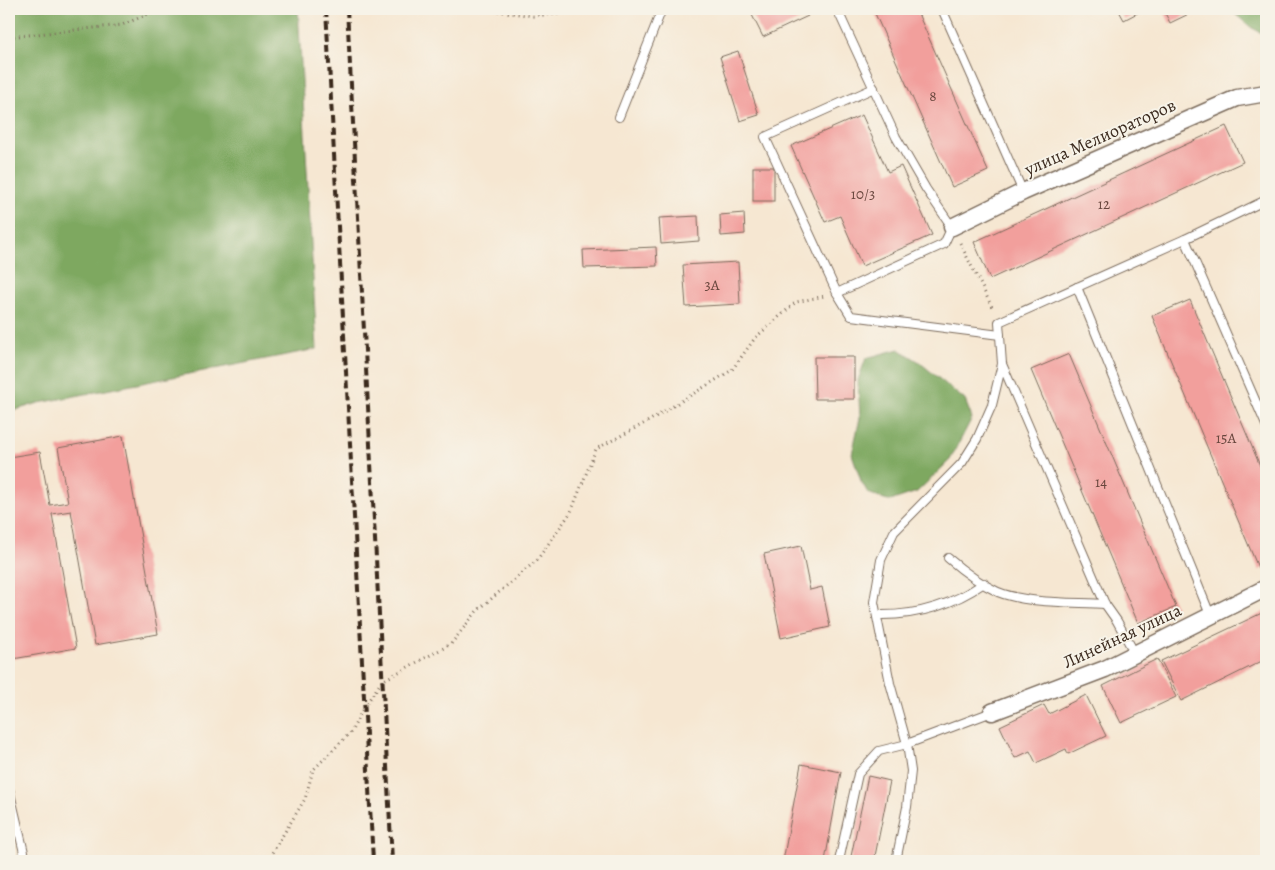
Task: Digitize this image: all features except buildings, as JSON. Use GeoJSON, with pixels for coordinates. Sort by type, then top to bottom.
{"type":"FeatureCollection","features":[{"type":"Feature","properties":{"kind":"street","name":"улица Мелиораторов"},"geometry":{"type":"LineString","coordinates":[[952,227],[1023,192],[1236,98],[1266,93]]}},
{"type":"Feature","properties":{"kind":"street","name":"Линейная улица"},"geometry":{"type":"LineString","coordinates":[[992,712],[1105,669],[1266,588]]}},
{"type":"Feature","properties":{"kind":"lane"},"geometry":{"type":"LineString","coordinates":[[619,117],[662,9]]}},
{"type":"Feature","properties":{"kind":"lane"},"geometry":{"type":"LineString","coordinates":[[837,9],[896,137],[926,189],[952,227],[944,244],[837,293]]}},
{"type":"Feature","properties":{"kind":"lane"},"geometry":{"type":"LineString","coordinates":[[942,9],[1023,192]]}},
{"type":"Feature","properties":{"kind":"lane"},"geometry":{"type":"LineString","coordinates":[[874,88],[765,137],[837,293],[851,316],[1000,335]]}},
{"type":"Feature","properties":{"kind":"lane"},"geometry":{"type":"LineString","coordinates":[[896,861],[907,807],[911,771],[907,744],[890,683],[874,602],[881,560],[894,532],[962,463],[977,439],[992,405],[1002,364],[999,322],[1185,239],[1266,200]]}},
{"type":"Feature","properties":{"kind":"lane"},"geometry":{"type":"LineString","coordinates":[[1185,239],[1266,425]]}},
{"type":"Feature","properties":{"kind":"lane"},"geometry":{"type":"LineString","coordinates":[[1077,287],[1211,616]]}},
{"type":"Feature","properties":{"kind":"lane"},"geometry":{"type":"LineString","coordinates":[[1002,364],[1105,604],[1117,621],[1135,654]]}},
{"type":"Feature","properties":{"kind":"lane"},"geometry":{"type":"LineString","coordinates":[[948,558],[971,578],[999,592],[1029,600],[1105,604]]}},
{"type":"Feature","properties":{"kind":"lane"},"geometry":{"type":"LineString","coordinates":[[877,615],[905,614],[933,609],[960,598],[984,583]]}},
{"type":"Feature","properties":{"kind":"lane"},"geometry":{"type":"LineString","coordinates":[[839,861],[858,774],[879,751],[907,744],[992,712]]}},
{"type":"Feature","properties":{"kind":"lane"},"geometry":{"type":"LineString","coordinates":[[9,789],[26,861]]}},
{"type":"Feature","properties":{"kind":"path"},"geometry":{"type":"LineString","coordinates":[[9,37],[122,24],[160,9]]}},
{"type":"Feature","properties":{"kind":"path"},"geometry":{"type":"LineString","coordinates":[[483,9],[534,16],[590,11],[593,9]]}},
{"type":"Feature","properties":{"kind":"path"},"geometry":{"type":"LineString","coordinates":[[952,227],[990,304]]}},
{"type":"Feature","properties":{"kind":"path"},"geometry":{"type":"LineString","coordinates":[[267,861],[305,799],[313,770],[351,732],[364,707],[382,681],[450,644],[477,611],[537,560],[571,512],[596,449],[647,422],[732,370],[754,338],[796,302],[837,293]]}},
{"type":"Feature","properties":{"kind":"green space"},"geometry":{"type":"Polygon","coordinates":[[[9,9],[298,9],[317,349],[39,403],[9,412],[9,9]]]}},
{"type":"Feature","properties":{"kind":"green space"},"geometry":{"type":"Polygon","coordinates":[[[1229,9],[1266,9],[1266,35],[1252,28],[1229,9]]]}},
{"type":"Feature","properties":{"kind":"green space"},"geometry":{"type":"Polygon","coordinates":[[[899,349],[918,361],[965,400],[972,418],[950,460],[917,492],[890,501],[868,493],[861,481],[852,454],[860,418],[858,380],[866,358],[899,349]]]}},
{"type":"Feature","properties":{"kind":"railway"},"geometry":{"type":"LineString","coordinates":[[326,9],[373,861]]}},
{"type":"Feature","properties":{"kind":"railway"},"geometry":{"type":"LineString","coordinates":[[347,9],[392,861]]}}]}
